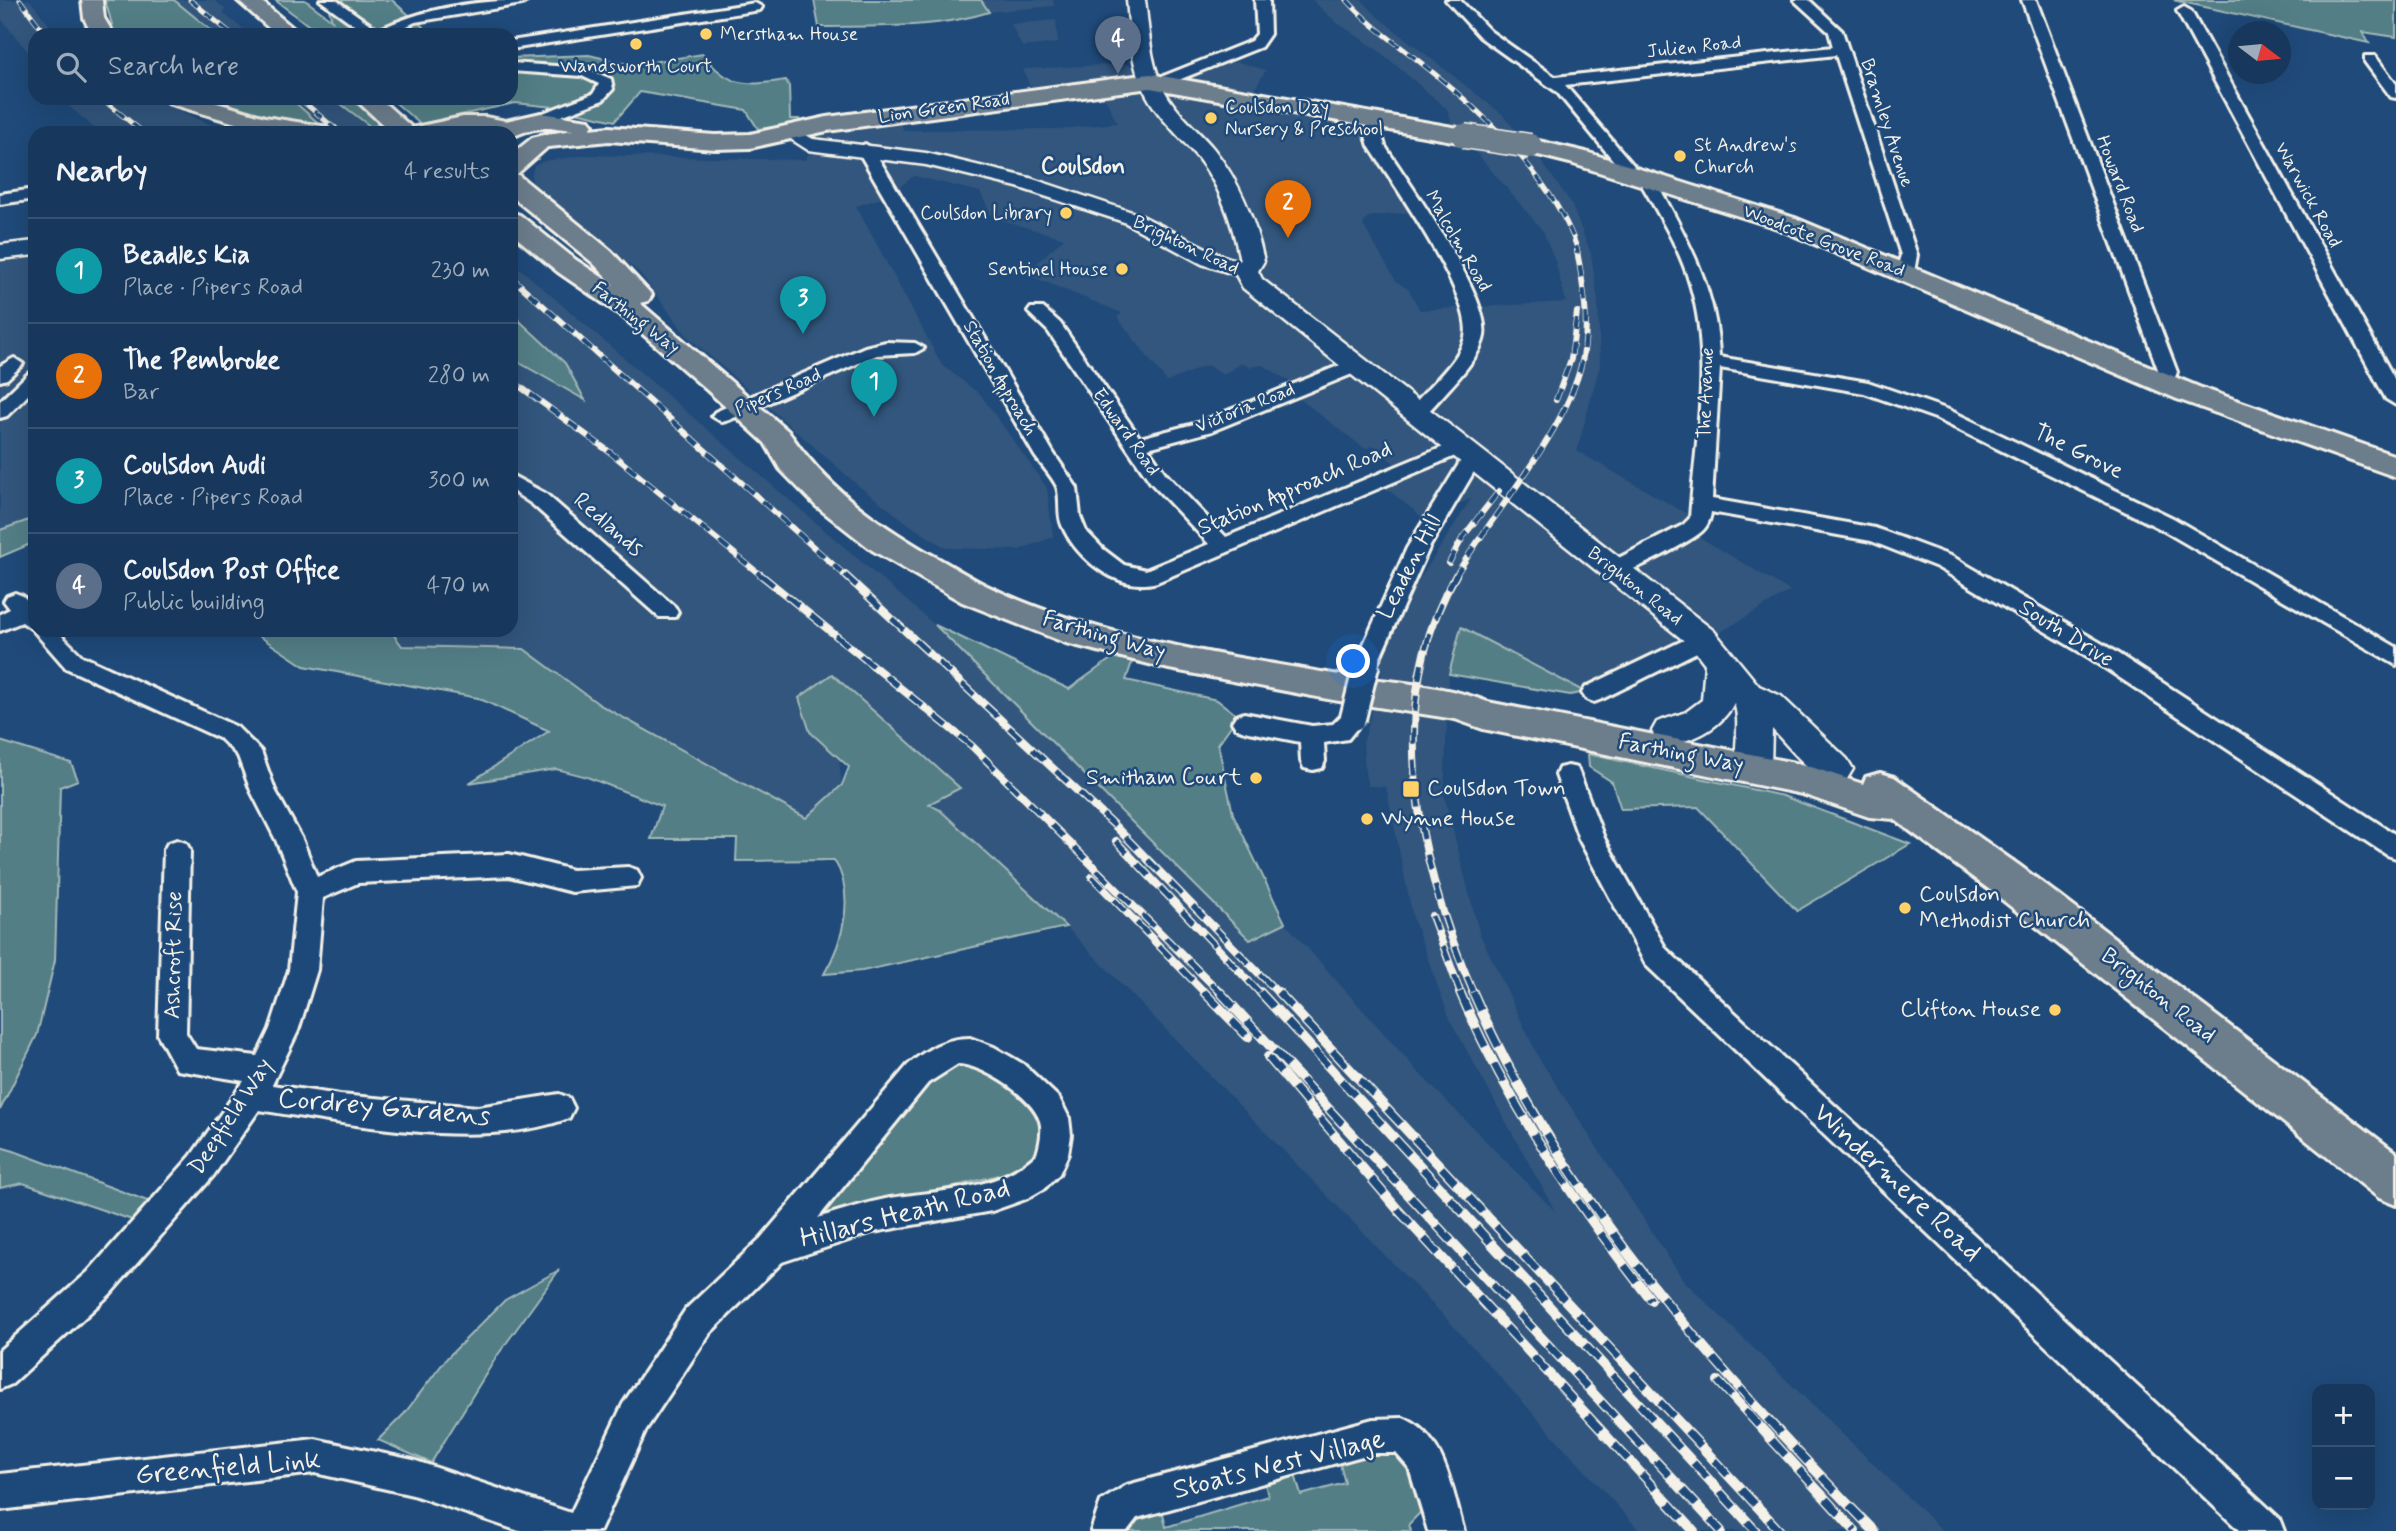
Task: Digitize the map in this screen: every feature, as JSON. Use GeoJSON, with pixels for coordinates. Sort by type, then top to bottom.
{"type":"FeatureCollection","features":[{"type":"Feature","properties":{"kind":"main road"},"geometry":{"type":"LineString","coordinates":[[92,0],[94,18],[99,28]]}},
{"type":"Feature","properties":{"kind":"main road"},"geometry":{"type":"LineString","coordinates":[[247,0],[281,28]]}},
{"type":"Feature","properties":{"kind":"main road"},"geometry":{"type":"LineString","coordinates":[[1136,0],[1158,84],[1232,195],[1252,261],[1245,271]]}},
{"type":"Feature","properties":{"kind":"main road","name":"Lion Green Road"},"geometry":{"type":"LineString","coordinates":[[793,134],[827,124],[1096,88],[1158,84]]}},
{"type":"Feature","properties":{"kind":"main road","name":"Woodcote Grove Road"},"geometry":{"type":"LineString","coordinates":[[1158,84],[1198,93],[1228,96]]}},
{"type":"Feature","properties":{"kind":"main road","name":"Woodcote Grove Road"},"geometry":{"type":"LineString","coordinates":[[1158,84],[1530,146],[1635,174],[1786,223],[2164,383],[2253,418],[2396,467]]}},
{"type":"Feature","properties":{"kind":"main road"},"geometry":{"type":"LineString","coordinates":[[199,105],[276,126]]}},
{"type":"Feature","properties":{"kind":"main road"},"geometry":{"type":"LineString","coordinates":[[373,105],[398,126]]}},
{"type":"Feature","properties":{"kind":"main road","name":"Brighton Road"},"geometry":{"type":"LineString","coordinates":[[452,125],[464,119],[493,114],[531,115],[554,127]]}},
{"type":"Feature","properties":{"kind":"main road","name":"Brighton Road"},"geometry":{"type":"LineString","coordinates":[[448,126],[489,123],[493,126]]}},
{"type":"Feature","properties":{"kind":"main road"},"geometry":{"type":"LineString","coordinates":[[518,162],[554,127]]}},
{"type":"Feature","properties":{"kind":"main road","name":"Brighton Road"},"geometry":{"type":"LineString","coordinates":[[518,134],[554,127],[609,134],[736,142],[793,134]]}},
{"type":"Feature","properties":{"kind":"main road"},"geometry":{"type":"LineString","coordinates":[[518,189],[602,257],[638,295],[632,310]]}},
{"type":"Feature","properties":{"kind":"main road","name":"Farthing Way"},"geometry":{"type":"LineString","coordinates":[[518,226],[556,257],[632,310],[732,412],[756,446],[791,462],[827,499],[884,542],[974,594],[1079,634],[1169,656],[1332,687],[1460,706],[1483,705],[1549,712],[1669,731],[1754,758],[1869,802],[1901,804]]}},
{"type":"Feature","properties":{"kind":"main road"},"geometry":{"type":"LineString","coordinates":[[0,252],[28,249]]}},
{"type":"Feature","properties":{"kind":"main road"},"geometry":{"type":"LineString","coordinates":[[518,253],[548,277],[592,304]]}},
{"type":"Feature","properties":{"kind":"main road","name":"Farthing Way"},"geometry":{"type":"LineString","coordinates":[[556,257],[592,304],[732,412]]}},
{"type":"Feature","properties":{"kind":"main road","name":"Brighton Road"},"geometry":{"type":"LineString","coordinates":[[1245,271],[1263,295],[1466,452],[1712,649],[1748,695],[1754,708],[1754,758]]}},
{"type":"Feature","properties":{"kind":"main road"},"geometry":{"type":"LineString","coordinates":[[1669,731],[1707,716],[1719,705],[1723,681],[1712,649]]}},
{"type":"Feature","properties":{"kind":"main road","name":"Brighton Road"},"geometry":{"type":"LineString","coordinates":[[1748,695],[1769,705],[1835,769],[1878,786],[2005,878],[2396,1182]]}},
{"type":"Feature","properties":{"kind":"main road","name":"Farthing Way"},"geometry":{"type":"LineString","coordinates":[[1460,706],[1483,715],[1754,758]]}},
{"type":"Feature","properties":{"kind":"main road"},"geometry":{"type":"LineString","coordinates":[[1754,758],[1835,769]]}},
{"type":"Feature","properties":{"kind":"street"},"geometry":{"type":"LineString","coordinates":[[327,0],[367,28]]}},
{"type":"Feature","properties":{"kind":"street"},"geometry":{"type":"LineString","coordinates":[[1158,84],[1224,59],[1258,41],[1263,34],[1260,8],[1262,0]]}},
{"type":"Feature","properties":{"kind":"street","name":"The Avenue"},"geometry":{"type":"LineString","coordinates":[[1454,0],[1485,34],[1574,101],[1635,174],[1681,239],[1699,286],[1710,361],[1698,526],[1612,570]]}},
{"type":"Feature","properties":{"kind":"street","name":"Bramley Avenue"},"geometry":{"type":"LineString","coordinates":[[1801,0],[1831,24],[1841,50],[1909,255],[1909,265],[1905,272]]}},
{"type":"Feature","properties":{"kind":"street","name":"Howard Road"},"geometry":{"type":"LineString","coordinates":[[2029,0],[2168,372],[2164,383]]}},
{"type":"Feature","properties":{"kind":"street"},"geometry":{"type":"LineString","coordinates":[[392,28],[411,19],[514,6]]}},
{"type":"Feature","properties":{"kind":"street"},"geometry":{"type":"LineString","coordinates":[[518,44],[755,7]]}},
{"type":"Feature","properties":{"kind":"street","name":"Warwick Road"},"geometry":{"type":"LineString","coordinates":[[2184,11],[2396,399]]}},
{"type":"Feature","properties":{"kind":"street","name":"Julien Road"},"geometry":{"type":"LineString","coordinates":[[1552,82],[1841,50]]}},
{"type":"Feature","properties":{"kind":"street"},"geometry":{"type":"LineString","coordinates":[[2370,59],[2396,94]]}},
{"type":"Feature","properties":{"kind":"street"},"geometry":{"type":"LineString","coordinates":[[518,67],[585,72],[606,82],[606,89],[598,97],[554,127]]}},
{"type":"Feature","properties":{"kind":"street","name":"Malcolm Road"},"geometry":{"type":"LineString","coordinates":[[1376,122],[1373,133],[1377,146],[1461,284],[1476,318],[1475,335],[1466,351],[1416,414]]}},
{"type":"Feature","properties":{"kind":"street","name":"Brighton Road"},"geometry":{"type":"LineString","coordinates":[[793,134],[808,144],[865,149],[965,167],[1089,202],[1153,228],[1210,259],[1245,271]]}},
{"type":"Feature","properties":{"kind":"street","name":"Station Approach"},"geometry":{"type":"LineString","coordinates":[[865,149],[1066,487],[1069,513],[1077,532],[1119,573],[1133,579],[1149,577]]}},
{"type":"Feature","properties":{"kind":"street"},"geometry":{"type":"LineString","coordinates":[[0,199],[28,195]]}},
{"type":"Feature","properties":{"kind":"street","name":"Edward Road"},"geometry":{"type":"LineString","coordinates":[[1037,312],[1054,327],[1158,478],[1223,546]]}},
{"type":"Feature","properties":{"kind":"street","name":"Pipers Road"},"geometry":{"type":"LineString","coordinates":[[732,412],[871,351],[887,347],[915,348]]}},
{"type":"Feature","properties":{"kind":"street","name":"The Grove"},"geometry":{"type":"LineString","coordinates":[[1710,361],[1868,388],[1942,414],[2166,523],[2396,657]]}},
{"type":"Feature","properties":{"kind":"street","name":"Victoria Road"},"geometry":{"type":"LineString","coordinates":[[1134,446],[1205,427],[1355,366]]}},
{"type":"Feature","properties":{"kind":"street"},"geometry":{"type":"LineString","coordinates":[[0,412],[28,385]]}},
{"type":"Feature","properties":{"kind":"street","name":"Station Approach Road"},"geometry":{"type":"LineString","coordinates":[[1149,577],[1466,452]]}},
{"type":"Feature","properties":{"kind":"street","name":"Leaden Hill"},"geometry":{"type":"LineString","coordinates":[[1244,722],[1312,735],[1340,733],[1353,718],[1367,662],[1418,548],[1466,452]]}},
{"type":"Feature","properties":{"kind":"street","name":"Redlands"},"geometry":{"type":"LineString","coordinates":[[518,486],[539,499],[667,612]]}},
{"type":"Feature","properties":{"kind":"street","name":"South Drive"},"geometry":{"type":"LineString","coordinates":[[1701,504],[1875,535],[1945,562],[2098,652],[2396,848]]}},
{"type":"Feature","properties":{"kind":"street"},"geometry":{"type":"LineString","coordinates":[[0,623],[28,616]]}},
{"type":"Feature","properties":{"kind":"street","name":"Deepfield Way"},"geometry":{"type":"LineString","coordinates":[[0,1372],[99,1283],[150,1228],[202,1166],[258,1082],[284,1031],[303,970],[310,892],[289,839],[262,791],[249,751],[229,733],[74,662],[50,637]]}},
{"type":"Feature","properties":{"kind":"street"},"geometry":{"type":"LineString","coordinates":[[1594,693],[1712,649]]}},
{"type":"Feature","properties":{"kind":"street"},"geometry":{"type":"LineString","coordinates":[[1312,735],[1313,761]]}},
{"type":"Feature","properties":{"kind":"street","name":"Windermere Road"},"geometry":{"type":"LineString","coordinates":[[1581,789],[1592,839],[1656,957],[2266,1531]]}},
{"type":"Feature","properties":{"kind":"street","name":"Ashcroft Rise"},"geometry":{"type":"LineString","coordinates":[[177,850],[173,1035],[187,1060],[258,1082]]}},
{"type":"Feature","properties":{"kind":"street"},"geometry":{"type":"LineString","coordinates":[[310,892],[356,872],[496,865],[509,865],[572,881],[628,878]]}},
{"type":"Feature","properties":{"kind":"street","name":"Hillars Heath Road"},"geometry":{"type":"LineString","coordinates":[[582,1531],[635,1416],[698,1321],[772,1249],[918,1074],[936,1058],[958,1051],[979,1051],[997,1060],[1041,1100],[1054,1118],[1055,1144],[1048,1164],[1030,1180],[1009,1191],[872,1217],[772,1249]]}},
{"type":"Feature","properties":{"kind":"street","name":"Cordrey Gardens"},"geometry":{"type":"LineString","coordinates":[[258,1082],[340,1109],[478,1121],[559,1108]]}},
{"type":"Feature","properties":{"kind":"street","name":"Stoats Nest Village"},"geometry":{"type":"LineString","coordinates":[[1109,1531],[1114,1514],[1127,1503],[1335,1445],[1373,1436],[1403,1435],[1424,1458],[1446,1531]]}},
{"type":"Feature","properties":{"kind":"street","name":"Greenfield Link"},"geometry":{"type":"LineString","coordinates":[[0,1492],[315,1456],[353,1461],[572,1531]]}},
{"type":"Feature","properties":{"kind":"shaded area"},"geometry":{"type":"Polygon","coordinates":[[[0,0],[30,0],[52,28],[28,28],[28,52],[1,19],[0,0]]]}},
{"type":"Feature","properties":{"kind":"shaded area"},"geometry":{"type":"Polygon","coordinates":[[[174,0],[214,0],[225,9],[224,14],[242,28],[208,28],[174,0]]]}},
{"type":"Feature","properties":{"kind":"shaded area"},"geometry":{"type":"Polygon","coordinates":[[[981,0],[1053,0],[1054,6],[989,12],[981,0]]]}},
{"type":"Feature","properties":{"kind":"shaded area"},"geometry":{"type":"Polygon","coordinates":[[[1312,0],[1362,0],[1378,17],[1502,114],[1523,139],[1453,127],[1447,109],[1379,51],[1336,22],[1312,0]]]}},
{"type":"Feature","properties":{"kind":"shaded area"},"geometry":{"type":"Polygon","coordinates":[[[1056,20],[1058,43],[1022,47],[1011,24],[1056,20]]]}},
{"type":"Feature","properties":{"kind":"shaded area"},"geometry":{"type":"Polygon","coordinates":[[[1238,62],[1266,70],[1250,97],[1364,124],[1364,136],[1412,212],[1368,217],[1363,225],[1396,281],[1409,290],[1420,310],[1566,302],[1555,261],[1543,231],[1467,142],[1536,154],[1570,201],[1591,253],[1598,301],[1600,365],[1577,451],[1689,515],[1701,538],[1790,591],[1606,700],[1585,692],[1461,628],[1449,674],[1444,795],[1479,932],[1539,1058],[1684,1281],[1943,1531],[1640,1531],[1447,1319],[1066,927],[940,810],[929,804],[959,788],[810,732],[839,760],[842,785],[807,818],[600,705],[524,649],[402,646],[395,637],[518,637],[518,355],[565,363],[518,319],[518,267],[935,625],[1225,912],[1249,940],[1285,923],[1422,1076],[1555,1211],[1450,1020],[1413,918],[1386,787],[1368,786],[1365,773],[1363,743],[1381,681],[1382,657],[1389,627],[1471,499],[1422,517],[1382,485],[1396,465],[1374,446],[1365,449],[1296,396],[1292,383],[1263,365],[1249,367],[1242,363],[1223,375],[1207,365],[1167,382],[1117,317],[1122,313],[1025,274],[1064,238],[993,218],[980,192],[914,176],[886,197],[856,206],[942,365],[981,395],[1047,488],[1053,537],[1019,550],[946,548],[914,528],[860,487],[687,336],[640,273],[534,187],[531,177],[534,166],[545,161],[586,155],[805,160],[824,130],[898,119],[904,130],[1060,129],[1117,123],[1102,92],[1031,90],[1023,69],[1125,64],[1161,73],[1238,62]]]}},
{"type":"Feature","properties":{"kind":"shaded area"},"geometry":{"type":"Polygon","coordinates":[[[166,105],[214,126],[92,126],[69,106],[166,105]]]}},
{"type":"Feature","properties":{"kind":"shaded area"},"geometry":{"type":"Polygon","coordinates":[[[298,105],[342,105],[367,126],[321,126],[298,105]]]}},
{"type":"Feature","properties":{"kind":"shaded area"},"geometry":{"type":"Polygon","coordinates":[[[28,257],[28,520],[0,530],[0,259],[28,257]]]}},
{"type":"Feature","properties":{"kind":"green space"},"geometry":{"type":"Polygon","coordinates":[[[105,0],[174,0],[208,28],[113,28],[105,0]]]}},
{"type":"Feature","properties":{"kind":"green space"},"geometry":{"type":"Polygon","coordinates":[[[275,0],[305,0],[332,20],[326,0],[392,0],[425,28],[336,28],[308,25],[275,0]]]}},
{"type":"Feature","properties":{"kind":"green space"},"geometry":{"type":"Polygon","coordinates":[[[814,0],[981,0],[989,12],[926,24],[819,27],[814,0]]]}},
{"type":"Feature","properties":{"kind":"green space"},"geometry":{"type":"Polygon","coordinates":[[[2173,0],[2396,0],[2396,37],[2363,32],[2369,43],[2291,26],[2291,21],[2269,21],[2173,0]]]}},
{"type":"Feature","properties":{"kind":"green space"},"geometry":{"type":"Polygon","coordinates":[[[703,54],[721,73],[739,82],[786,80],[789,86],[790,119],[799,119],[802,123],[758,129],[746,110],[640,92],[615,121],[554,107],[518,103],[518,58],[589,55],[632,65],[703,54]]]}},
{"type":"Feature","properties":{"kind":"green space"},"geometry":{"type":"Polygon","coordinates":[[[232,105],[298,105],[316,121],[309,126],[271,119],[232,105]]]}},
{"type":"Feature","properties":{"kind":"green space"},"geometry":{"type":"Polygon","coordinates":[[[342,105],[361,105],[385,123],[370,126],[342,105]]]}},
{"type":"Feature","properties":{"kind":"green space"},"geometry":{"type":"Polygon","coordinates":[[[398,105],[506,105],[420,124],[398,105]]]}},
{"type":"Feature","properties":{"kind":"green space"},"geometry":{"type":"Polygon","coordinates":[[[518,319],[565,363],[585,400],[518,362],[518,319]]]}},
{"type":"Feature","properties":{"kind":"green space"},"geometry":{"type":"Polygon","coordinates":[[[28,520],[28,545],[0,557],[0,530],[28,520]]]}},
{"type":"Feature","properties":{"kind":"green space"},"geometry":{"type":"Polygon","coordinates":[[[935,625],[1069,689],[1115,656],[1132,662],[1126,680],[1217,700],[1238,716],[1218,744],[1233,814],[1285,923],[1250,940],[935,625]]]}},
{"type":"Feature","properties":{"kind":"green space"},"geometry":{"type":"Polygon","coordinates":[[[1461,627],[1585,692],[1570,695],[1449,674],[1461,627]]]}},
{"type":"Feature","properties":{"kind":"green space"},"geometry":{"type":"Polygon","coordinates":[[[260,637],[395,637],[402,646],[524,649],[600,705],[806,818],[842,785],[849,767],[810,732],[799,698],[832,674],[960,788],[929,804],[940,810],[1066,927],[862,971],[824,974],[837,947],[846,903],[841,873],[834,860],[736,861],[737,839],[651,839],[662,806],[587,777],[556,769],[469,783],[549,731],[478,698],[304,666],[260,637]]]}},
{"type":"Feature","properties":{"kind":"green space"},"geometry":{"type":"Polygon","coordinates":[[[0,741],[71,763],[78,780],[60,787],[55,960],[37,1035],[0,1110],[0,741]]]}},
{"type":"Feature","properties":{"kind":"green space"},"geometry":{"type":"Polygon","coordinates":[[[1588,754],[1783,796],[1910,844],[1797,911],[1698,807],[1621,809],[1612,782],[1589,767],[1588,754]]]}},
{"type":"Feature","properties":{"kind":"green space"},"geometry":{"type":"Polygon","coordinates":[[[953,1062],[991,1067],[1029,1104],[1042,1123],[1041,1157],[1029,1167],[822,1221],[816,1218],[816,1210],[938,1071],[953,1062]]]}},
{"type":"Feature","properties":{"kind":"green space"},"geometry":{"type":"Polygon","coordinates":[[[0,1147],[150,1202],[135,1221],[23,1183],[0,1188],[0,1147]]]}},
{"type":"Feature","properties":{"kind":"green space"},"geometry":{"type":"Polygon","coordinates":[[[559,1270],[497,1356],[431,1463],[378,1440],[404,1414],[447,1358],[505,1300],[559,1270]]]}},
{"type":"Feature","properties":{"kind":"green space"},"geometry":{"type":"Polygon","coordinates":[[[1403,1435],[1435,1497],[1409,1524],[1411,1531],[1109,1531],[1159,1495],[1166,1527],[1268,1496],[1260,1465],[1290,1457],[1301,1495],[1345,1483],[1335,1445],[1403,1435]]]}},
{"type":"Feature","properties":{"kind":"railway"},"geometry":{"type":"LineString","coordinates":[[20,0],[41,28]]}},
{"type":"Feature","properties":{"kind":"railway"},"geometry":{"type":"LineString","coordinates":[[190,0],[224,28]]}},
{"type":"Feature","properties":{"kind":"railway"},"geometry":{"type":"LineString","coordinates":[[1347,0],[1373,25],[1454,90],[1502,135],[1531,168],[1549,194],[1568,226],[1578,252]]}},
{"type":"Feature","properties":{"kind":"railway"},"geometry":{"type":"LineString","coordinates":[[110,105],[135,126]]}},
{"type":"Feature","properties":{"kind":"railway"},"geometry":{"type":"LineString","coordinates":[[307,105],[332,126]]}},
{"type":"Feature","properties":{"kind":"railway"},"geometry":{"type":"LineString","coordinates":[[1455,577],[1548,438],[1565,409],[1577,380],[1584,351],[1586,326],[1577,251]]}},
{"type":"Feature","properties":{"kind":"railway"},"geometry":{"type":"LineString","coordinates":[[518,283],[847,577]]}},
{"type":"Feature","properties":{"kind":"railway"},"geometry":{"type":"LineString","coordinates":[[1556,400],[1571,359],[1577,312]]}},
{"type":"Feature","properties":{"kind":"railway"},"geometry":{"type":"LineString","coordinates":[[518,385],[611,453],[763,577]]}},
{"type":"Feature","properties":{"kind":"railway"},"geometry":{"type":"LineString","coordinates":[[1449,563],[1463,537],[1499,491]]}},
{"type":"Feature","properties":{"kind":"railway"},"geometry":{"type":"LineString","coordinates":[[761,575],[972,746],[1220,992]]}},
{"type":"Feature","properties":{"kind":"railway"},"geometry":{"type":"LineString","coordinates":[[845,575],[1116,827],[1279,994]]}},
{"type":"Feature","properties":{"kind":"railway"},"geometry":{"type":"LineString","coordinates":[[1455,577],[1433,624],[1419,676],[1414,730],[1416,784],[1424,838],[1437,892],[1474,994]]}},
{"type":"Feature","properties":{"kind":"railway"},"geometry":{"type":"LineString","coordinates":[[1116,841],[1261,994]]}},
{"type":"Feature","properties":{"kind":"railway"},"geometry":{"type":"LineString","coordinates":[[1092,877],[1206,994]]}},
{"type":"Feature","properties":{"kind":"railway"},"geometry":{"type":"LineString","coordinates":[[1432,916],[1461,994]]}},
{"type":"Feature","properties":{"kind":"railway"},"geometry":{"type":"LineString","coordinates":[[1204,992],[1248,1037]]}},
{"type":"Feature","properties":{"kind":"railway"},"geometry":{"type":"LineString","coordinates":[[1220,992],[1721,1531]]}},
{"type":"Feature","properties":{"kind":"railway"},"geometry":{"type":"LineString","coordinates":[[1260,992],[1756,1531]]}},
{"type":"Feature","properties":{"kind":"railway"},"geometry":{"type":"LineString","coordinates":[[1278,992],[1780,1531]]}},
{"type":"Feature","properties":{"kind":"railway"},"geometry":{"type":"LineString","coordinates":[[1460,992],[1500,1074],[1545,1152],[1596,1227],[1651,1300]]}},
{"type":"Feature","properties":{"kind":"railway"},"geometry":{"type":"LineString","coordinates":[[1473,992],[1510,1069],[1552,1142],[1598,1212],[1648,1280],[1758,1408],[1874,1531]]}},
{"type":"Feature","properties":{"kind":"railway"},"geometry":{"type":"LineString","coordinates":[[1268,1057],[1399,1211],[1694,1531]]}},
{"type":"Feature","properties":{"kind":"railway"},"geometry":{"type":"LineString","coordinates":[[1718,1381],[1855,1531]]}},
{"type":"Feature","properties":{"kind":"place","name":"Merstham House"},"geometry":{"type":"Point","coordinates":[706,34]}},
{"type":"Feature","properties":{"kind":"place","name":"Wandsworth Court"},"geometry":{"type":"Point","coordinates":[636,44]}},
{"type":"Feature","properties":{"kind":"place","name":"Coulsdon Post Office"},"geometry":{"type":"Point","coordinates":[1118,74]}},
{"type":"Feature","properties":{"kind":"place","name":"Coulsdon Day Nursery & Preschool"},"geometry":{"type":"Point","coordinates":[1211,118]}},
{"type":"Feature","properties":{"kind":"place","name":"St Andrew's Church"},"geometry":{"type":"Point","coordinates":[1680,156]}},
{"type":"Feature","properties":{"kind":"place","name":"Coulsdon Library"},"geometry":{"type":"Point","coordinates":[1066,213]}},
{"type":"Feature","properties":{"kind":"place","name":"The Pembroke"},"geometry":{"type":"Point","coordinates":[1288,238]}},
{"type":"Feature","properties":{"kind":"place","name":"Sentinel House"},"geometry":{"type":"Point","coordinates":[1122,269]}},
{"type":"Feature","properties":{"kind":"place","name":"Coulsdon Audi"},"geometry":{"type":"Point","coordinates":[803,334]}},
{"type":"Feature","properties":{"kind":"place","name":"Beadles Kia"},"geometry":{"type":"Point","coordinates":[874,417]}},
{"type":"Feature","properties":{"kind":"place","name":"Smitham Court"},"geometry":{"type":"Point","coordinates":[1256,778]}},
{"type":"Feature","properties":{"kind":"place","name":"Coulsdon Town"},"geometry":{"type":"Point","coordinates":[1411,789]}},
{"type":"Feature","properties":{"kind":"place","name":"Wynne House"},"geometry":{"type":"Point","coordinates":[1367,819]}},
{"type":"Feature","properties":{"kind":"place","name":"Coulsdon Methodist Church"},"geometry":{"type":"Point","coordinates":[1905,908]}},
{"type":"Feature","properties":{"kind":"place","name":"Clifton House"},"geometry":{"type":"Point","coordinates":[2055,1010]}},
{"type":"Feature","properties":{"kind":"district","name":"Coulsdon"},"geometry":{"type":"Point","coordinates":[1083,166]}}]}
